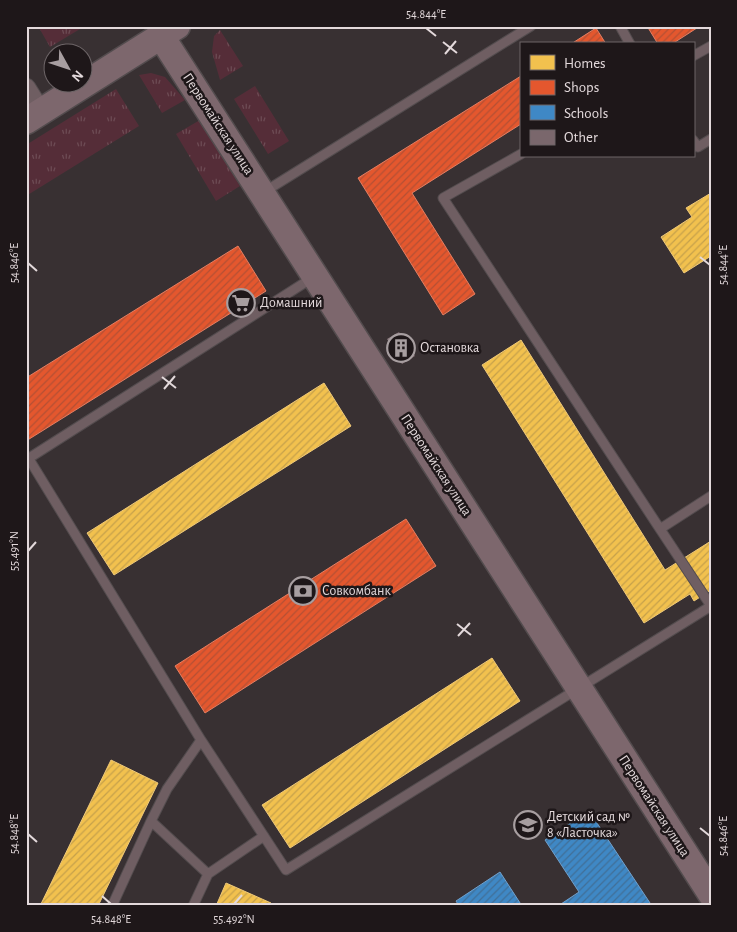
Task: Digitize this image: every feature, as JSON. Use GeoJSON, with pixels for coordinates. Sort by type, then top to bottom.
{"type":"FeatureCollection","features":[{"type":"Feature","properties":{"kind":"street","name":"Первомайская улица"},"geometry":{"type":"LineString","coordinates":[[169,31],[262,194],[711,894]]}},
{"type":"Feature","properties":{"kind":"street"},"geometry":{"type":"LineString","coordinates":[[26,88],[34,117],[169,31]]}},
{"type":"Feature","properties":{"kind":"lane"},"geometry":{"type":"LineString","coordinates":[[262,194],[530,26]]}},
{"type":"Feature","properties":{"kind":"lane"},"geometry":{"type":"LineString","coordinates":[[620,26],[629,42]]}},
{"type":"Feature","properties":{"kind":"lane"},"geometry":{"type":"LineString","coordinates":[[694,55],[711,46]]}},
{"type":"Feature","properties":{"kind":"lane"},"geometry":{"type":"LineString","coordinates":[[694,141],[698,147],[711,139]]}},
{"type":"Feature","properties":{"kind":"lane"},"geometry":{"type":"LineString","coordinates":[[315,276],[28,459],[201,740],[286,870],[711,606],[443,198],[520,155]]}},
{"type":"Feature","properties":{"kind":"lane"},"geometry":{"type":"LineString","coordinates":[[660,529],[711,496]]}},
{"type":"Feature","properties":{"kind":"lane"},"geometry":{"type":"LineString","coordinates":[[112,906],[167,788],[201,740]]}},
{"type":"Feature","properties":{"kind":"lane"},"geometry":{"type":"LineString","coordinates":[[151,821],[208,874]]}},
{"type":"Feature","properties":{"kind":"lane"},"geometry":{"type":"LineString","coordinates":[[193,906],[208,874],[264,836]]}},
{"type":"Feature","properties":{"kind":"green space"},"geometry":{"type":"Polygon","coordinates":[[[38,26],[85,26],[58,42],[47,42],[38,26]]]}},
{"type":"Feature","properties":{"kind":"green space"},"geometry":{"type":"Polygon","coordinates":[[[220,30],[243,66],[220,80],[212,52],[214,36],[220,30]]]}},
{"type":"Feature","properties":{"kind":"green space"},"geometry":{"type":"Polygon","coordinates":[[[151,73],[165,77],[185,100],[162,113],[139,75],[151,73]]]}},
{"type":"Feature","properties":{"kind":"green space"},"geometry":{"type":"Polygon","coordinates":[[[255,86],[289,141],[268,154],[234,99],[255,86]]]}},
{"type":"Feature","properties":{"kind":"green space"},"geometry":{"type":"Polygon","coordinates":[[[116,89],[139,126],[26,196],[26,145],[116,89]]]}},
{"type":"Feature","properties":{"kind":"green space"},"geometry":{"type":"Polygon","coordinates":[[[200,120],[240,186],[216,201],[176,134],[200,120]]]}},
{"type":"Feature","properties":{"kind":"building: Homes"},"geometry":{"type":"Polygon","coordinates":[[[711,193],[711,256],[684,273],[661,237],[692,217],[686,208],[711,193]]]}},
{"type":"Feature","properties":{"kind":"building: Homes"},"geometry":{"type":"Polygon","coordinates":[[[521,340],[665,570],[711,541],[711,590],[694,601],[690,594],[644,623],[482,365],[521,340]]]}},
{"type":"Feature","properties":{"kind":"building: Homes"},"geometry":{"type":"Polygon","coordinates":[[[324,383],[351,426],[114,575],[87,533],[324,383]]]}},
{"type":"Feature","properties":{"kind":"building: Homes"},"geometry":{"type":"Polygon","coordinates":[[[492,658],[520,701],[290,848],[262,805],[492,658]]]}},
{"type":"Feature","properties":{"kind":"building: Homes"},"geometry":{"type":"Polygon","coordinates":[[[111,760],[158,783],[98,906],[40,906],[111,760]]]}},
{"type":"Feature","properties":{"kind":"building: Homes"},"geometry":{"type":"Polygon","coordinates":[[[226,883],[271,903],[270,906],[216,906],[226,883]]]}},
{"type":"Feature","properties":{"kind":"building: Shops"},"geometry":{"type":"Polygon","coordinates":[[[647,26],[700,26],[675,42],[657,42],[647,26]]]}},
{"type":"Feature","properties":{"kind":"building: Shops"},"geometry":{"type":"Polygon","coordinates":[[[596,28],[605,42],[574,42],[596,28]]]}},
{"type":"Feature","properties":{"kind":"building: Shops"},"geometry":{"type":"Polygon","coordinates":[[[520,77],[520,125],[412,193],[475,294],[443,315],[358,178],[520,77]]]}},
{"type":"Feature","properties":{"kind":"building: Shops"},"geometry":{"type":"Polygon","coordinates":[[[238,246],[266,291],[26,441],[26,378],[238,246]]]}},
{"type":"Feature","properties":{"kind":"building: Shops"},"geometry":{"type":"Polygon","coordinates":[[[406,519],[436,566],[205,713],[175,666],[406,519]]]}},
{"type":"Feature","properties":{"kind":"building: Schools"},"geometry":{"type":"Polygon","coordinates":[[[589,811],[652,906],[558,906],[579,892],[545,840],[589,811]]]}},
{"type":"Feature","properties":{"kind":"building: Schools"},"geometry":{"type":"Polygon","coordinates":[[[500,872],[522,906],[459,906],[456,901],[500,872]]]}},
{"type":"Feature","properties":{"kind":"building: Other","name":"Остановка"},"geometry":{"type":"Polygon","coordinates":[[[399,332],[415,356],[402,364],[387,339],[399,332]]]}},
{"type":"Feature","properties":{"kind":"place","name":"Домашний"},"geometry":{"type":"Point","coordinates":[241,303]}},
{"type":"Feature","properties":{"kind":"place","name":"Остановка"},"geometry":{"type":"Point","coordinates":[401,348]}},
{"type":"Feature","properties":{"kind":"place","name":"Совкомбанк"},"geometry":{"type":"Point","coordinates":[303,591]}},
{"type":"Feature","properties":{"kind":"place","name":"Детский сад № 8 «Ласточка»"},"geometry":{"type":"Point","coordinates":[528,825]}}]}
